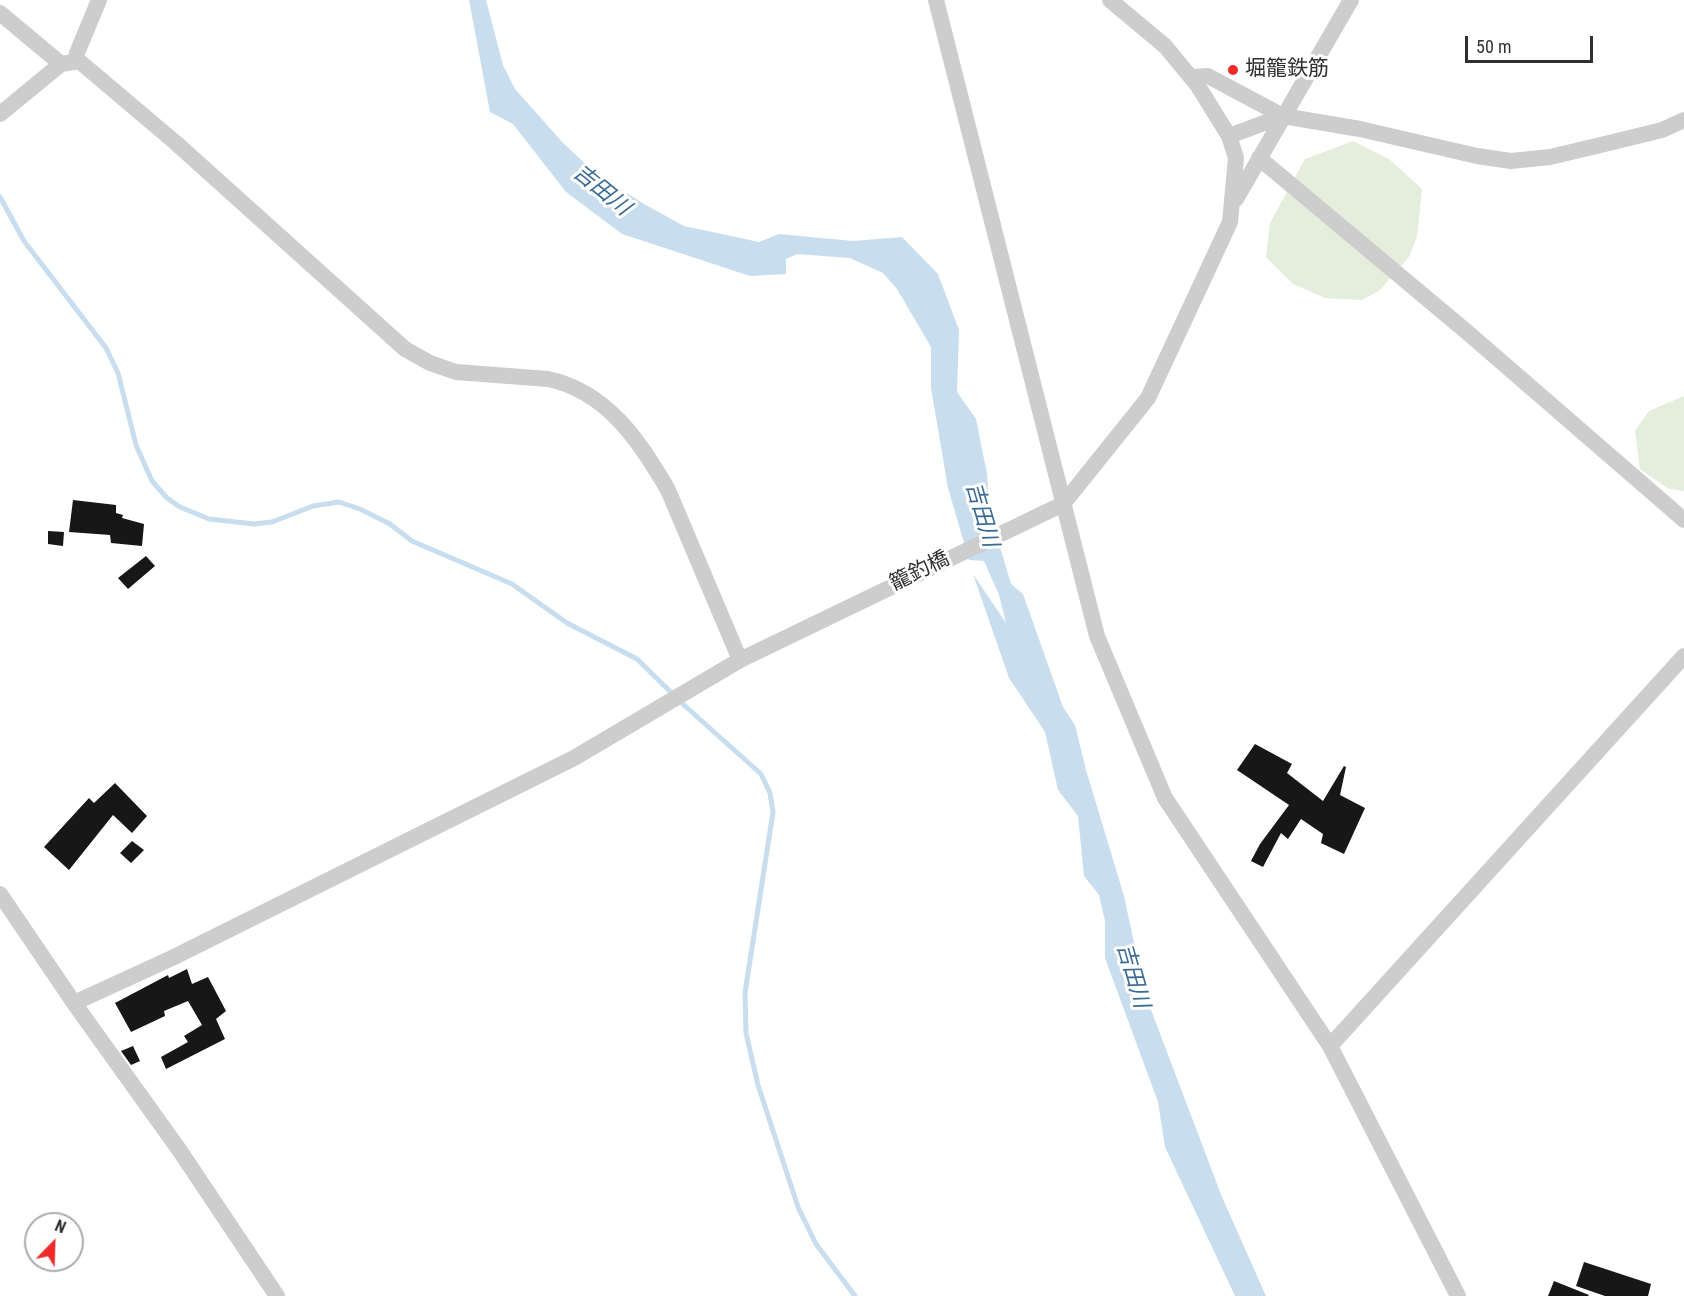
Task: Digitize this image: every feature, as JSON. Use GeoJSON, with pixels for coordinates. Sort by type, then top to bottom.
{"type":"FeatureCollection","features":[{"type":"Feature","properties":{"kind":"street"},"geometry":{"type":"LineString","coordinates":[[99,0],[77,53],[76,57],[79,61],[176,143],[405,349],[430,363],[456,372],[561,381],[586,393],[621,421],[654,464],[668,490],[740,660]]}},
{"type":"Feature","properties":{"kind":"street"},"geometry":{"type":"LineString","coordinates":[[936,0],[1097,636],[1165,798],[1330,1046],[1458,1296]]}},
{"type":"Feature","properties":{"kind":"street"},"geometry":{"type":"LineString","coordinates":[[1063,504],[1148,398],[1230,222],[1232,206],[1236,158],[1229,136],[1192,77],[1165,46],[1110,0]]}},
{"type":"Feature","properties":{"kind":"street"},"geometry":{"type":"LineString","coordinates":[[1232,206],[1351,0]]}},
{"type":"Feature","properties":{"kind":"street"},"geometry":{"type":"LineString","coordinates":[[0,13],[61,64]]}},
{"type":"Feature","properties":{"kind":"street"},"geometry":{"type":"LineString","coordinates":[[0,114],[61,64],[79,61]]}},
{"type":"Feature","properties":{"kind":"street"},"geometry":{"type":"LineString","coordinates":[[1192,77],[1208,76],[1283,116],[1360,129],[1477,156],[1511,161],[1550,157],[1599,146],[1662,130],[1684,120]]}},
{"type":"Feature","properties":{"kind":"street"},"geometry":{"type":"LineString","coordinates":[[1229,136],[1283,116]]}},
{"type":"Feature","properties":{"kind":"street"},"geometry":{"type":"LineString","coordinates":[[1259,158],[1467,332],[1684,520]]}},
{"type":"Feature","properties":{"kind":"street","name":"籠釣橋"},"geometry":{"type":"LineString","coordinates":[[74,1003],[172,958],[574,758],[740,660],[1063,504]]}},
{"type":"Feature","properties":{"kind":"street"},"geometry":{"type":"LineString","coordinates":[[1330,1046],[1684,656]]}},
{"type":"Feature","properties":{"kind":"street"},"geometry":{"type":"LineString","coordinates":[[0,894],[74,1003],[180,1151],[277,1296]]}},
{"type":"Feature","properties":{"kind":"green space"},"geometry":{"type":"Polygon","coordinates":[[[1353,141],[1389,159],[1422,189],[1417,237],[1409,257],[1380,290],[1362,300],[1325,298],[1293,284],[1266,257],[1270,223],[1305,159],[1353,141]]]}},
{"type":"Feature","properties":{"kind":"green space"},"geometry":{"type":"Polygon","coordinates":[[[1684,396],[1684,491],[1669,489],[1640,469],[1635,431],[1649,411],[1684,396]]]}},
{"type":"Feature","properties":{"kind":"water","name":"吉田川"},"geometry":{"type":"Polygon","coordinates":[[[469,0],[486,0],[503,65],[515,89],[563,143],[593,171],[644,204],[684,226],[759,242],[779,234],[853,241],[902,237],[938,274],[959,330],[957,392],[976,419],[987,474],[990,513],[1011,584],[1023,594],[1063,707],[1075,725],[1086,770],[1124,896],[1145,994],[1222,1197],[1266,1296],[1235,1296],[1165,1147],[1158,1102],[1105,958],[1105,921],[1099,895],[1084,876],[1078,816],[1058,790],[1045,732],[1009,678],[973,574],[1006,623],[999,595],[984,561],[969,560],[948,488],[931,388],[931,347],[897,289],[883,273],[850,258],[797,254],[786,259],[786,274],[750,276],[622,234],[566,192],[513,124],[490,112],[469,0]]]}},
{"type":"Feature","properties":{"kind":"building"},"geometry":{"type":"Polygon","coordinates":[[[73,500],[116,505],[116,513],[123,515],[122,518],[144,524],[142,546],[111,543],[110,535],[69,532],[73,500]]]}},
{"type":"Feature","properties":{"kind":"building"},"geometry":{"type":"Polygon","coordinates":[[[48,531],[64,532],[63,546],[48,544],[48,531]]]}},
{"type":"Feature","properties":{"kind":"building"},"geometry":{"type":"Polygon","coordinates":[[[146,556],[155,566],[128,589],[118,578],[146,556]]]}},
{"type":"Feature","properties":{"kind":"building"},"geometry":{"type":"Polygon","coordinates":[[[1255,744],[1292,764],[1287,773],[1323,801],[1344,766],[1346,767],[1340,795],[1365,808],[1344,854],[1321,843],[1323,834],[1301,819],[1288,839],[1281,833],[1263,867],[1251,861],[1260,844],[1289,805],[1237,770],[1255,744]]]}},
{"type":"Feature","properties":{"kind":"building"},"geometry":{"type":"Polygon","coordinates":[[[115,783],[147,816],[132,833],[113,815],[69,870],[44,847],[89,798],[94,803],[115,783]]]}},
{"type":"Feature","properties":{"kind":"building"},"geometry":{"type":"Polygon","coordinates":[[[132,841],[144,850],[131,863],[120,853],[132,841]]]}},
{"type":"Feature","properties":{"kind":"building"},"geometry":{"type":"Polygon","coordinates":[[[187,969],[192,984],[208,977],[226,1011],[216,1019],[225,1039],[166,1069],[161,1057],[188,1042],[184,1036],[202,1025],[188,1001],[164,1011],[165,1016],[131,1032],[115,1003],[168,975],[169,978],[187,969]]]}},
{"type":"Feature","properties":{"kind":"building"},"geometry":{"type":"Polygon","coordinates":[[[133,1046],[140,1061],[131,1065],[121,1051],[133,1046]]]}},
{"type":"Feature","properties":{"kind":"building"},"geometry":{"type":"Polygon","coordinates":[[[1584,1262],[1651,1284],[1648,1296],[1605,1296],[1576,1286],[1584,1262]]]}},
{"type":"Feature","properties":{"kind":"building"},"geometry":{"type":"Polygon","coordinates":[[[1554,1281],[1589,1295],[1548,1296],[1554,1281]]]}},
{"type":"Feature","properties":{"kind":"waterway"},"geometry":{"type":"LineString","coordinates":[[0,197],[24,241],[106,348],[118,373],[136,445],[152,481],[167,498],[180,507],[209,519],[254,524],[272,522],[313,506],[339,502],[360,509],[390,524],[412,541],[512,584],[567,623],[637,659],[685,706],[761,774],[770,793],[773,812],[745,993],[746,1033],[758,1085],[798,1207],[816,1244],[855,1296]]}},
{"type":"Feature","properties":{"kind":"place","name":"堀籠鉄筋"},"geometry":{"type":"Point","coordinates":[1233,70]}}]}
